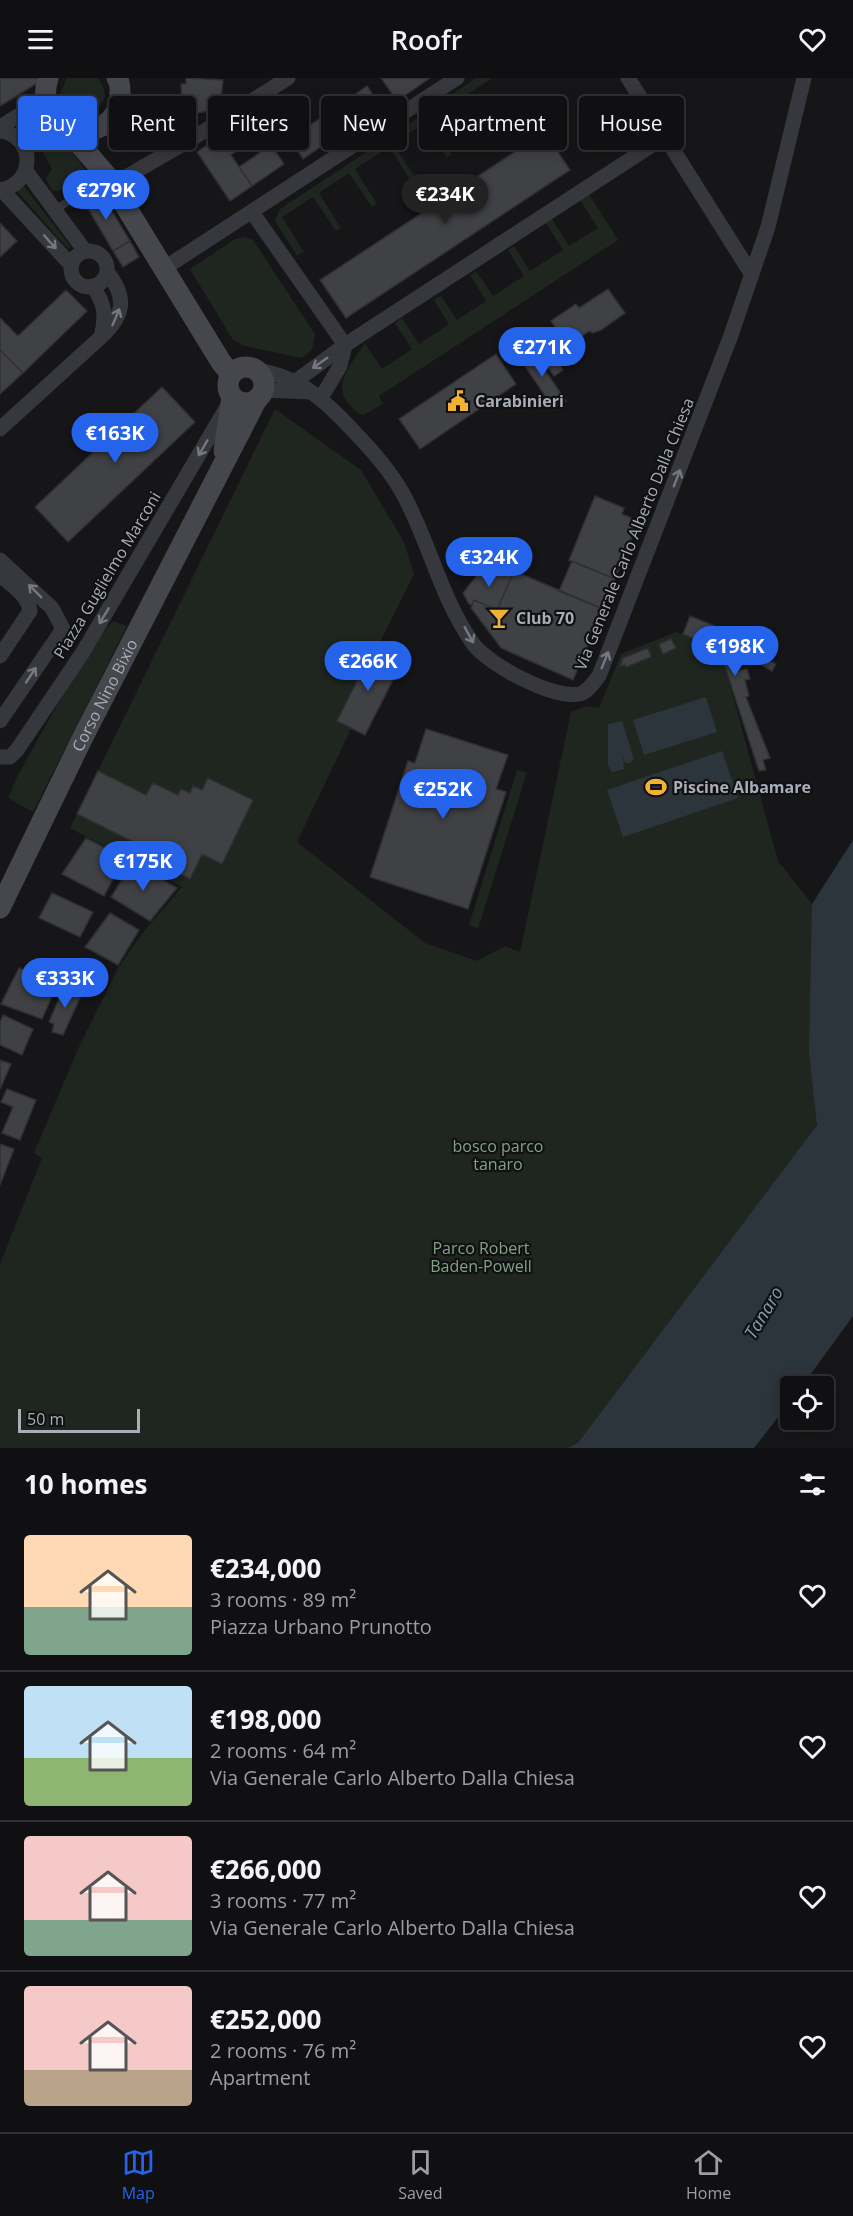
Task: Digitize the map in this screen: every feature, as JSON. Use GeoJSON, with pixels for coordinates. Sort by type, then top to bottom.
{"type":"FeatureCollection","features":[{"type":"Feature","properties":{"kind":"main road"},"geometry":{"type":"LineString","coordinates":[[97,128],[116,111],[120,100],[119,79]]}},
{"type":"Feature","properties":{"kind":"main road"},"geometry":{"type":"LineString","coordinates":[[100,127],[101,162],[109,180],[231,374]]}},
{"type":"Feature","properties":{"kind":"main road"},"geometry":{"type":"LineString","coordinates":[[83,150],[109,180]]}},
{"type":"Feature","properties":{"kind":"main road"},"geometry":{"type":"LineString","coordinates":[[240,368],[256,370],[264,381],[260,395],[247,404],[232,397],[227,386],[231,374],[240,368]]}},
{"type":"Feature","properties":{"kind":"main road","name":"Corso Nino Bixio"},"geometry":{"type":"LineString","coordinates":[[0,908],[83,737],[260,395]]}},
{"type":"Feature","properties":{"kind":"main road","name":"Corso Nino Bixio"},"geometry":{"type":"LineString","coordinates":[[213,486],[227,438],[232,397]]}},
{"type":"Feature","properties":{"kind":"street"},"geometry":{"type":"LineString","coordinates":[[109,180],[190,140],[288,78]]}},
{"type":"Feature","properties":{"kind":"street"},"geometry":{"type":"LineString","coordinates":[[163,269],[457,78]]}},
{"type":"Feature","properties":{"kind":"street"},"geometry":{"type":"LineString","coordinates":[[628,78],[640,96]]}},
{"type":"Feature","properties":{"kind":"street","name":"Via Generale Carlo Alberto Dalla Chiesa"},"geometry":{"type":"LineString","coordinates":[[256,370],[282,374],[316,395],[386,468],[402,494],[442,583],[472,642],[482,654],[509,671],[542,687],[566,694],[580,694],[589,688],[599,676],[647,556],[752,275],[770,218],[804,78]]}},
{"type":"Feature","properties":{"kind":"street"},"geometry":{"type":"LineString","coordinates":[[18,140],[10,133],[0,129],[47,88]]}},
{"type":"Feature","properties":{"kind":"street"},"geometry":{"type":"LineString","coordinates":[[26,150],[26,171],[16,184],[1,190],[71,265]]}},
{"type":"Feature","properties":{"kind":"street"},"geometry":{"type":"LineString","coordinates":[[296,381],[345,345],[644,150]]}},
{"type":"Feature","properties":{"kind":"street"},"geometry":{"type":"LineString","coordinates":[[675,150],[752,275]]}},
{"type":"Feature","properties":{"kind":"street"},"geometry":{"type":"LineString","coordinates":[[26,171],[85,251]]}},
{"type":"Feature","properties":{"kind":"street"},"geometry":{"type":"LineString","coordinates":[[252,212],[345,345],[340,366],[316,395],[260,395]]}},
{"type":"Feature","properties":{"kind":"street"},"geometry":{"type":"LineString","coordinates":[[85,251],[99,253],[104,258],[106,272],[104,279],[92,286],[78,284],[74,279],[71,265],[73,259],[85,251]]}},
{"type":"Feature","properties":{"kind":"street"},"geometry":{"type":"LineString","coordinates":[[0,429],[101,337],[118,317],[121,292],[106,272]]}},
{"type":"Feature","properties":{"kind":"street"},"geometry":{"type":"LineString","coordinates":[[92,286],[104,306],[105,318],[101,337]]}},
{"type":"Feature","properties":{"kind":"street","name":"Piazza Guglielmo Marconi"},"geometry":{"type":"LineString","coordinates":[[0,757],[10,757],[17,750],[63,683],[232,397]]}},
{"type":"Feature","properties":{"kind":"street","name":"Piazza Guglielmo Marconi"},"geometry":{"type":"LineString","coordinates":[[0,560],[52,608],[63,629],[0,721]]}},
{"type":"Feature","properties":{"kind":"street"},"geometry":{"type":"LineString","coordinates":[[0,575],[22,595],[29,604],[30,611],[0,656]]}},
{"type":"Feature","properties":{"kind":"lane"},"geometry":{"type":"LineString","coordinates":[[55,210],[109,180]]}},
{"type":"Feature","properties":{"kind":"green space"},"geometry":{"type":"Polygon","coordinates":[[[67,78],[98,78],[104,89],[105,97],[97,111],[97,96],[61,96],[67,78]]]}},
{"type":"Feature","properties":{"kind":"green space"},"geometry":{"type":"Polygon","coordinates":[[[476,78],[492,78],[468,96],[449,96],[476,78]]]}},
{"type":"Feature","properties":{"kind":"green space"},"geometry":{"type":"Polygon","coordinates":[[[419,117],[419,126],[407,135],[407,125],[419,117]]]}},
{"type":"Feature","properties":{"kind":"green space"},"geometry":{"type":"Polygon","coordinates":[[[41,150],[71,150],[86,170],[83,178],[58,191],[52,190],[46,179],[52,169],[41,150]]]}},
{"type":"Feature","properties":{"kind":"green space"},"geometry":{"type":"Polygon","coordinates":[[[369,150],[384,150],[355,169],[377,204],[372,207],[349,173],[319,193],[341,228],[336,231],[313,197],[282,217],[304,252],[297,256],[275,221],[280,209],[369,150]]]}},
{"type":"Feature","properties":{"kind":"green space"},"geometry":{"type":"Polygon","coordinates":[[[391,150],[397,150],[416,178],[411,181],[391,150]]]}},
{"type":"Feature","properties":{"kind":"green space"},"geometry":{"type":"Polygon","coordinates":[[[442,150],[449,150],[452,154],[447,157],[442,150]]]}},
{"type":"Feature","properties":{"kind":"green space"},"geometry":{"type":"Polygon","coordinates":[[[22,184],[71,247],[68,249],[15,189],[22,184]]]}},
{"type":"Feature","properties":{"kind":"green space"},"geometry":{"type":"Polygon","coordinates":[[[589,194],[618,240],[379,396],[383,404],[363,415],[356,412],[343,396],[343,380],[365,343],[382,369],[412,349],[395,323],[402,318],[419,344],[449,324],[434,300],[441,296],[457,320],[486,301],[470,275],[476,271],[493,296],[524,276],[508,250],[514,246],[530,271],[563,250],[546,223],[552,219],[569,246],[598,228],[580,200],[589,194]]]}},
{"type":"Feature","properties":{"kind":"green space"},"geometry":{"type":"Polygon","coordinates":[[[245,237],[253,240],[315,334],[312,350],[302,358],[244,346],[233,340],[190,269],[235,239],[245,237]]]}},
{"type":"Feature","properties":{"kind":"green space"},"geometry":{"type":"Polygon","coordinates":[[[275,409],[361,470],[404,542],[414,574],[379,644],[390,650],[384,665],[397,672],[365,735],[351,729],[297,842],[425,943],[477,961],[505,946],[520,952],[571,712],[586,706],[599,708],[621,654],[676,632],[720,649],[778,861],[812,904],[817,1125],[578,1444],[567,1448],[0,1448],[0,1264],[42,1158],[34,1153],[78,1049],[118,968],[144,931],[182,887],[70,828],[275,409]]]}},
{"type":"Feature","properties":{"kind":"green space"},"geometry":{"type":"Polygon","coordinates":[[[113,621],[127,626],[33,812],[8,798],[17,777],[86,653],[113,621]]]}},
{"type":"Feature","properties":{"kind":"green space"},"geometry":{"type":"Polygon","coordinates":[[[517,770],[527,772],[478,929],[469,925],[517,770]]]}},
{"type":"Feature","properties":{"kind":"water"},"geometry":{"type":"Polygon","coordinates":[[[706,697],[717,732],[644,755],[633,720],[706,697]]]}},
{"type":"Feature","properties":{"kind":"water"},"geometry":{"type":"Polygon","coordinates":[[[622,721],[634,759],[630,763],[625,763],[623,756],[624,769],[612,772],[608,765],[608,724],[622,721]]]}},
{"type":"Feature","properties":{"kind":"water"},"geometry":{"type":"Polygon","coordinates":[[[722,751],[738,798],[623,837],[607,790],[722,751]]]}},
{"type":"Feature","properties":{"kind":"water","name":"Tanaro"},"geometry":{"type":"Polygon","coordinates":[[[853,840],[853,1316],[809,1376],[780,1376],[780,1415],[754,1448],[567,1448],[578,1443],[817,1125],[809,1053],[812,904],[853,840]]]}},
{"type":"Feature","properties":{"kind":"building"},"geometry":{"type":"Polygon","coordinates":[[[0,78],[36,78],[39,82],[0,106],[0,78]]]}},
{"type":"Feature","properties":{"kind":"building"},"geometry":{"type":"Polygon","coordinates":[[[186,78],[223,80],[221,96],[208,96],[208,111],[197,113],[196,122],[196,96],[182,96],[181,84],[186,84],[186,78]]]}},
{"type":"Feature","properties":{"kind":"building"},"geometry":{"type":"Polygon","coordinates":[[[381,78],[430,78],[404,96],[394,96],[381,78]]]}},
{"type":"Feature","properties":{"kind":"building"},"geometry":{"type":"Polygon","coordinates":[[[367,86],[374,96],[352,96],[367,86]]]}},
{"type":"Feature","properties":{"kind":"building"},"geometry":{"type":"Polygon","coordinates":[[[321,118],[321,147],[303,159],[297,150],[309,150],[309,126],[321,118]]]}},
{"type":"Feature","properties":{"kind":"building"},"geometry":{"type":"Polygon","coordinates":[[[208,145],[208,150],[237,150],[231,155],[252,186],[230,201],[197,152],[208,145]]]}},
{"type":"Feature","properties":{"kind":"building"},"geometry":{"type":"Polygon","coordinates":[[[264,150],[274,150],[284,164],[252,186],[239,167],[264,150]]]}},
{"type":"Feature","properties":{"kind":"building"},"geometry":{"type":"Polygon","coordinates":[[[518,150],[557,150],[570,170],[346,318],[320,280],[518,150]]]}},
{"type":"Feature","properties":{"kind":"building"},"geometry":{"type":"Polygon","coordinates":[[[99,190],[130,241],[113,251],[83,200],[99,190]]]}},
{"type":"Feature","properties":{"kind":"building"},"geometry":{"type":"Polygon","coordinates":[[[0,223],[17,241],[0,257],[0,223]]]}},
{"type":"Feature","properties":{"kind":"building"},"geometry":{"type":"Polygon","coordinates":[[[130,241],[139,257],[123,267],[113,251],[130,241]]]}},
{"type":"Feature","properties":{"kind":"building"},"geometry":{"type":"Polygon","coordinates":[[[608,289],[625,313],[601,330],[593,333],[589,331],[568,346],[551,321],[576,304],[579,308],[608,289]]]}},
{"type":"Feature","properties":{"kind":"building"},"geometry":{"type":"Polygon","coordinates":[[[66,290],[87,311],[23,373],[0,350],[0,318],[18,336],[66,290]]]}},
{"type":"Feature","properties":{"kind":"building"},"geometry":{"type":"Polygon","coordinates":[[[545,343],[563,370],[554,376],[536,350],[545,343]]]}},
{"type":"Feature","properties":{"kind":"building"},"geometry":{"type":"Polygon","coordinates":[[[530,348],[566,401],[554,409],[518,356],[530,348]]]}},
{"type":"Feature","properties":{"kind":"building"},"geometry":{"type":"Polygon","coordinates":[[[0,350],[23,373],[0,394],[0,350]]]}},
{"type":"Feature","properties":{"kind":"building","name":"Carabinieri"},"geometry":{"type":"Polygon","coordinates":[[[496,354],[516,384],[420,449],[399,419],[496,354]]]}},
{"type":"Feature","properties":{"kind":"building"},"geometry":{"type":"Polygon","coordinates":[[[162,387],[195,422],[68,542],[35,507],[162,387]]]}},
{"type":"Feature","properties":{"kind":"building"},"geometry":{"type":"Polygon","coordinates":[[[595,496],[624,508],[622,514],[638,521],[615,579],[569,560],[595,496]]]}},
{"type":"Feature","properties":{"kind":"building"},"geometry":{"type":"Polygon","coordinates":[[[572,561],[615,579],[603,609],[559,591],[572,561]]]}},
{"type":"Feature","properties":{"kind":"building"},"geometry":{"type":"Polygon","coordinates":[[[500,565],[514,571],[497,610],[474,600],[472,605],[469,604],[463,593],[481,570],[489,577],[500,565]]]}},
{"type":"Feature","properties":{"kind":"building"},"geometry":{"type":"Polygon","coordinates":[[[514,571],[603,609],[573,680],[501,648],[471,608],[474,600],[497,610],[514,571]]]}},
{"type":"Feature","properties":{"kind":"building"},"geometry":{"type":"Polygon","coordinates":[[[690,616],[717,627],[776,664],[772,671],[744,655],[737,657],[739,664],[735,665],[737,671],[747,669],[750,679],[745,680],[749,696],[746,697],[770,758],[763,760],[766,770],[759,771],[718,645],[708,640],[706,644],[683,634],[690,616]]]}},
{"type":"Feature","properties":{"kind":"building"},"geometry":{"type":"Polygon","coordinates":[[[671,639],[676,648],[663,654],[659,644],[671,639]]]}},
{"type":"Feature","properties":{"kind":"building"},"geometry":{"type":"Polygon","coordinates":[[[376,643],[390,650],[383,665],[397,672],[365,735],[337,721],[376,643]]]}},
{"type":"Feature","properties":{"kind":"building"},"geometry":{"type":"Polygon","coordinates":[[[648,648],[651,657],[626,667],[625,664],[620,667],[623,658],[648,648]]]}},
{"type":"Feature","properties":{"kind":"building"},"geometry":{"type":"Polygon","coordinates":[[[426,729],[508,755],[496,789],[506,792],[468,909],[370,877],[408,761],[415,763],[426,729]]]}},
{"type":"Feature","properties":{"kind":"building"},"geometry":{"type":"Polygon","coordinates":[[[98,771],[146,795],[153,783],[178,795],[181,789],[190,793],[193,786],[202,790],[208,778],[253,800],[222,864],[202,854],[190,879],[169,868],[174,857],[150,845],[148,849],[77,814],[98,771]]]}},
{"type":"Feature","properties":{"kind":"building"},"geometry":{"type":"Polygon","coordinates":[[[86,838],[124,858],[104,896],[62,874],[86,838]]]}},
{"type":"Feature","properties":{"kind":"building"},"geometry":{"type":"Polygon","coordinates":[[[133,862],[177,888],[150,921],[111,897],[133,862]]]}},
{"type":"Feature","properties":{"kind":"building"},"geometry":{"type":"Polygon","coordinates":[[[52,893],[93,912],[80,937],[39,918],[52,893]]]}},
{"type":"Feature","properties":{"kind":"building"},"geometry":{"type":"Polygon","coordinates":[[[110,913],[139,930],[118,965],[85,947],[110,913]]]}},
{"type":"Feature","properties":{"kind":"building"},"geometry":{"type":"Polygon","coordinates":[[[19,968],[58,983],[42,1019],[1,1004],[19,968]]]}},
{"type":"Feature","properties":{"kind":"building"},"geometry":{"type":"Polygon","coordinates":[[[73,985],[84,989],[63,1035],[52,1032],[54,1024],[49,1022],[64,987],[70,990],[73,985]]]}},
{"type":"Feature","properties":{"kind":"building"},"geometry":{"type":"Polygon","coordinates":[[[3,1015],[33,1029],[22,1055],[0,1045],[0,1022],[3,1015]]]}},
{"type":"Feature","properties":{"kind":"building"},"geometry":{"type":"Polygon","coordinates":[[[0,1060],[11,1064],[0,1089],[0,1060]]]}},
{"type":"Feature","properties":{"kind":"building"},"geometry":{"type":"Polygon","coordinates":[[[7,1089],[36,1100],[20,1140],[2,1133],[13,1107],[1,1102],[7,1089]]]}},
{"type":"Feature","properties":{"kind":"building"},"geometry":{"type":"Polygon","coordinates":[[[0,1144],[14,1149],[0,1185],[0,1144]]]}},
{"type":"Feature","properties":{"kind":"place","name":"Carabinieri"},"geometry":{"type":"Point","coordinates":[458,401]}},
{"type":"Feature","properties":{"kind":"place","name":"Club 70"},"geometry":{"type":"Point","coordinates":[499,618]}},
{"type":"Feature","properties":{"kind":"place","name":"Piscine Albamare"},"geometry":{"type":"Point","coordinates":[656,787]}},
{"type":"Feature","properties":{"kind":"park label","name":"bosco parco tanaro"},"geometry":{"type":"Point","coordinates":[498,1155]}},
{"type":"Feature","properties":{"kind":"park label","name":"Parco Robert Baden-Powell"},"geometry":{"type":"Point","coordinates":[481,1257]}}]}
